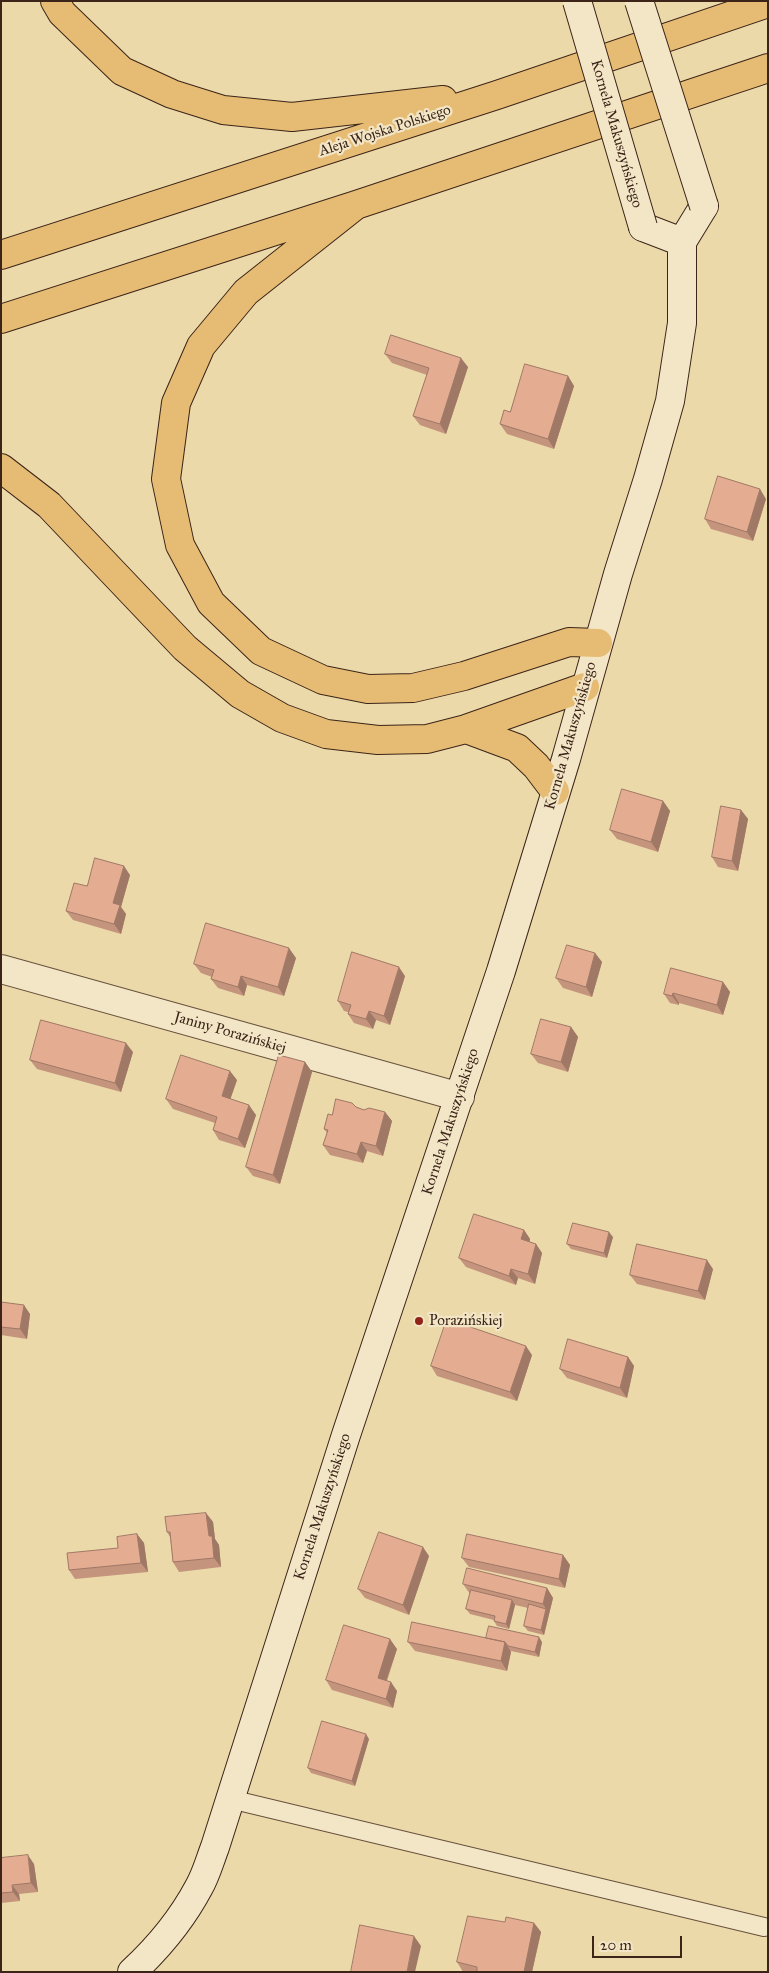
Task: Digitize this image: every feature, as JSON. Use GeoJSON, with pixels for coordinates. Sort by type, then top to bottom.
{"type":"FeatureCollection","features":[{"type":"Feature","properties":{"kind":"main road"},"geometry":{"type":"LineString","coordinates":[[55,1],[62,13],[122,71],[172,94],[223,110],[292,117],[357,108],[497,94]]}},
{"type":"Feature","properties":{"kind":"main road","name":"Aleja Wojska Polskiego"},"geometry":{"type":"LineString","coordinates":[[1,255],[497,94],[768,3]]}},
{"type":"Feature","properties":{"kind":"main road"},"geometry":{"type":"LineString","coordinates":[[1,319],[356,205],[768,68]]}},
{"type":"Feature","properties":{"kind":"main road"},"geometry":{"type":"LineString","coordinates":[[356,205],[246,292],[201,346],[176,403],[166,479],[180,545],[206,594],[211,602],[261,651],[323,680],[368,689],[413,688],[464,676],[569,642],[598,643]]}},
{"type":"Feature","properties":{"kind":"main road"},"geometry":{"type":"LineString","coordinates":[[1,468],[49,505],[185,648],[240,694],[282,718],[326,734],[378,740],[427,739],[466,729],[585,687]]}},
{"type":"Feature","properties":{"kind":"main road"},"geometry":{"type":"LineString","coordinates":[[466,729],[517,748],[536,766],[555,791]]}},
{"type":"Feature","properties":{"kind":"street","name":"Kornela Makuszyńskiego"},"geometry":{"type":"LineString","coordinates":[[132,1972],[154,1951],[180,1919],[200,1885],[215,1847],[346,1435],[504,961],[568,751],[585,687],[670,401],[682,323],[682,242],[643,227],[577,1]]}},
{"type":"Feature","properties":{"kind":"street"},"geometry":{"type":"LineString","coordinates":[[639,1],[704,206],[682,242]]}},
{"type":"Feature","properties":{"kind":"street","name":"Janiny Porazińskiej"},"geometry":{"type":"LineString","coordinates":[[1,969],[460,1097]]}},
{"type":"Feature","properties":{"kind":"lane"},"geometry":{"type":"LineString","coordinates":[[230,1799],[764,1927]]}},
{"type":"Feature","properties":{"kind":"building"},"geometry":{"type":"Polygon","coordinates":[[[391,335],[461,358],[440,424],[413,416],[429,368],[385,354],[391,335]]]}},
{"type":"Feature","properties":{"kind":"building"},"geometry":{"type":"Polygon","coordinates":[[[525,364],[568,376],[548,439],[500,424],[504,410],[510,412],[525,364]]]}},
{"type":"Feature","properties":{"kind":"building"},"geometry":{"type":"Polygon","coordinates":[[[718,476],[760,489],[747,532],[705,519],[718,476]]]}},
{"type":"Feature","properties":{"kind":"building"},"geometry":{"type":"Polygon","coordinates":[[[622,789],[663,801],[651,842],[610,830],[622,789]]]}},
{"type":"Feature","properties":{"kind":"building"},"geometry":{"type":"Polygon","coordinates":[[[721,806],[741,810],[732,861],[712,857],[721,806]]]}},
{"type":"Feature","properties":{"kind":"building"},"geometry":{"type":"Polygon","coordinates":[[[95,858],[124,866],[113,903],[120,905],[114,924],[66,911],[74,883],[87,886],[95,858]]]}},
{"type":"Feature","properties":{"kind":"building"},"geometry":{"type":"Polygon","coordinates":[[[206,923],[289,948],[278,987],[241,976],[238,987],[211,979],[214,970],[194,964],[206,923]]]}},
{"type":"Feature","properties":{"kind":"building"},"geometry":{"type":"Polygon","coordinates":[[[567,945],[595,953],[586,987],[556,978],[567,945]]]}},
{"type":"Feature","properties":{"kind":"building"},"geometry":{"type":"Polygon","coordinates":[[[352,952],[399,967],[384,1016],[369,1011],[366,1019],[348,1014],[351,1005],[338,1001],[352,952]]]}},
{"type":"Feature","properties":{"kind":"building"},"geometry":{"type":"Polygon","coordinates":[[[671,968],[723,982],[717,1005],[673,993],[672,996],[664,994],[671,968]]]}},
{"type":"Feature","properties":{"kind":"building"},"geometry":{"type":"Polygon","coordinates":[[[541,1019],[571,1027],[561,1062],[531,1054],[541,1019]]]}},
{"type":"Feature","properties":{"kind":"building"},"geometry":{"type":"Polygon","coordinates":[[[41,1020],[126,1043],[115,1083],[30,1060],[41,1020]]]}},
{"type":"Feature","properties":{"kind":"building"},"geometry":{"type":"Polygon","coordinates":[[[181,1055],[230,1071],[222,1096],[249,1105],[238,1139],[213,1130],[217,1117],[166,1099],[181,1055]]]}},
{"type":"Feature","properties":{"kind":"building"},"geometry":{"type":"Polygon","coordinates":[[[279,1055],[305,1062],[273,1175],[246,1167],[279,1055]]]}},
{"type":"Feature","properties":{"kind":"building"},"geometry":{"type":"Polygon","coordinates":[[[336,1099],[352,1103],[364,1110],[369,1108],[385,1112],[376,1146],[361,1142],[357,1154],[323,1145],[328,1130],[324,1129],[328,1114],[332,1115],[336,1099]]]}},
{"type":"Feature","properties":{"kind":"building"},"geometry":{"type":"Polygon","coordinates":[[[474,1214],[524,1230],[521,1239],[536,1244],[528,1274],[511,1269],[509,1276],[459,1258],[474,1214]]]}},
{"type":"Feature","properties":{"kind":"building"},"geometry":{"type":"Polygon","coordinates":[[[573,1223],[609,1232],[604,1253],[567,1244],[573,1223]]]}},
{"type":"Feature","properties":{"kind":"building"},"geometry":{"type":"Polygon","coordinates":[[[637,1244],[707,1260],[698,1291],[630,1275],[637,1244]]]}},
{"type":"Feature","properties":{"kind":"building"},"geometry":{"type":"Polygon","coordinates":[[[1,1302],[24,1305],[20,1329],[1,1327],[1,1302]]]}},
{"type":"Feature","properties":{"kind":"building"},"geometry":{"type":"Polygon","coordinates":[[[447,1319],[526,1346],[510,1392],[431,1366],[447,1319]]]}},
{"type":"Feature","properties":{"kind":"building"},"geometry":{"type":"Polygon","coordinates":[[[568,1339],[628,1357],[620,1388],[560,1369],[568,1339]]]}},
{"type":"Feature","properties":{"kind":"building"},"geometry":{"type":"Polygon","coordinates":[[[206,1513],[209,1536],[212,1536],[214,1558],[173,1562],[170,1532],[167,1532],[165,1517],[206,1513]]]}},
{"type":"Feature","properties":{"kind":"building"},"geometry":{"type":"Polygon","coordinates":[[[379,1532],[423,1547],[403,1605],[358,1589],[379,1532]]]}},
{"type":"Feature","properties":{"kind":"building"},"geometry":{"type":"Polygon","coordinates":[[[137,1534],[141,1563],[69,1570],[67,1553],[118,1548],[117,1537],[137,1534]]]}},
{"type":"Feature","properties":{"kind":"building"},"geometry":{"type":"Polygon","coordinates":[[[467,1534],[563,1555],[559,1579],[462,1558],[467,1534]]]}},
{"type":"Feature","properties":{"kind":"building"},"geometry":{"type":"Polygon","coordinates":[[[467,1568],[547,1588],[543,1604],[463,1584],[467,1568]]]}},
{"type":"Feature","properties":{"kind":"building"},"geometry":{"type":"Polygon","coordinates":[[[471,1590],[512,1600],[506,1624],[494,1621],[495,1616],[466,1609],[471,1590]]]}},
{"type":"Feature","properties":{"kind":"building"},"geometry":{"type":"Polygon","coordinates":[[[529,1604],[546,1609],[541,1630],[524,1626],[529,1604]]]}},
{"type":"Feature","properties":{"kind":"building"},"geometry":{"type":"Polygon","coordinates":[[[412,1622],[505,1642],[501,1661],[408,1642],[412,1622]]]}},
{"type":"Feature","properties":{"kind":"building"},"geometry":{"type":"Polygon","coordinates":[[[344,1625],[390,1639],[378,1678],[391,1682],[386,1699],[326,1680],[344,1625]]]}},
{"type":"Feature","properties":{"kind":"building"},"geometry":{"type":"Polygon","coordinates":[[[489,1626],[539,1637],[535,1652],[508,1646],[505,1642],[486,1638],[489,1626]]]}},
{"type":"Feature","properties":{"kind":"building"},"geometry":{"type":"Polygon","coordinates":[[[322,1721],[366,1734],[352,1781],[308,1768],[322,1721]]]}},
{"type":"Feature","properties":{"kind":"building"},"geometry":{"type":"Polygon","coordinates":[[[28,1855],[31,1883],[12,1885],[13,1892],[1,1893],[1,1858],[28,1855]]]}},
{"type":"Feature","properties":{"kind":"building"},"geometry":{"type":"Polygon","coordinates":[[[468,1916],[505,1922],[506,1917],[534,1923],[524,1972],[477,1972],[477,1967],[457,1962],[468,1916]]]}},
{"type":"Feature","properties":{"kind":"building"},"geometry":{"type":"Polygon","coordinates":[[[360,1925],[414,1936],[407,1972],[351,1972],[360,1925]]]}},
{"type":"Feature","properties":{"kind":"place","name":"Porazińskiej"},"geometry":{"type":"Point","coordinates":[419,1321]}}]}
